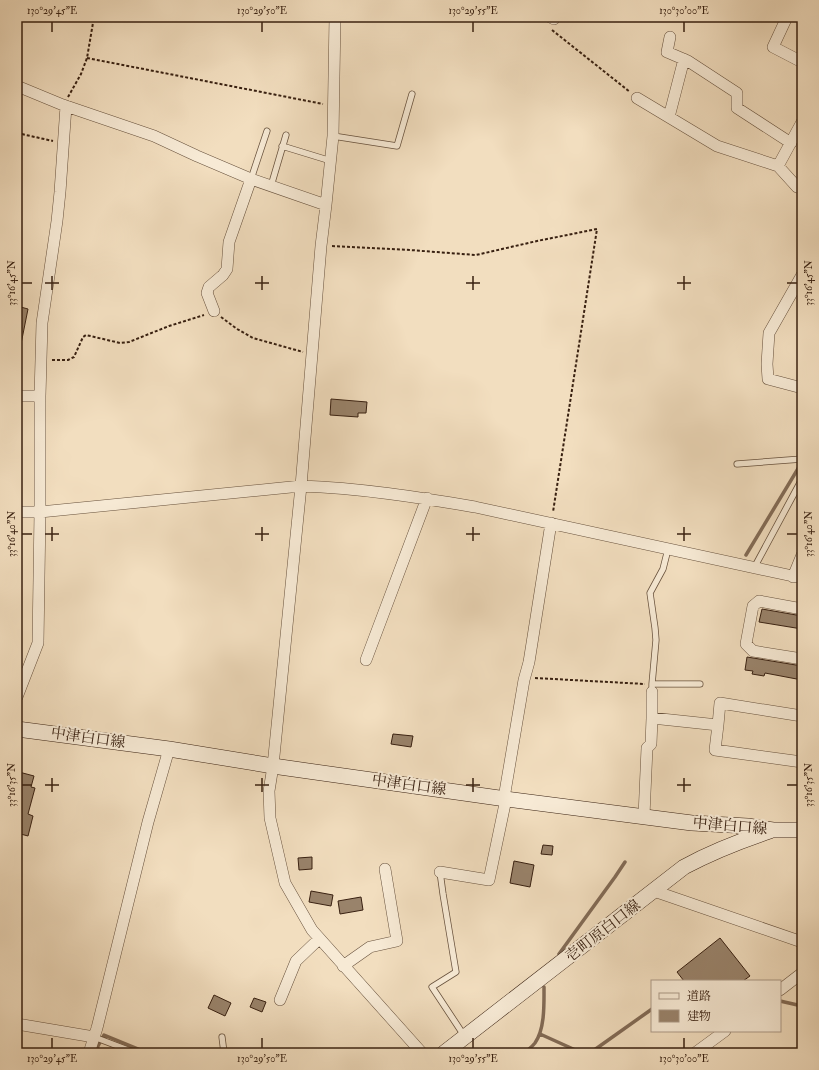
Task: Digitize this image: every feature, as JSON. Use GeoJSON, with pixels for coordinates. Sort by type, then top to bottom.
{"type":"FeatureCollection","features":[{"type":"Feature","properties":{"kind":"main road","name":"中津白口線"},"geometry":{"type":"LineString","coordinates":[[17,729],[169,749],[273,766],[692,823],[748,826],[773,830],[802,830]]}},
{"type":"Feature","properties":{"kind":"main road"},"geometry":{"type":"LineString","coordinates":[[724,825],[726,847]]}},
{"type":"Feature","properties":{"kind":"main road","name":"壱町原白口線"},"geometry":{"type":"LineString","coordinates":[[444,1053],[684,867],[739,841],[773,830]]}},
{"type":"Feature","properties":{"kind":"street"},"geometry":{"type":"LineString","coordinates":[[335,17],[333,136],[331,161],[321,246],[301,486],[273,766],[269,791],[270,818],[285,883],[312,930],[422,1053]]}},
{"type":"Feature","properties":{"kind":"street"},"geometry":{"type":"LineString","coordinates":[[787,17],[773,47],[802,62]]}},
{"type":"Feature","properties":{"kind":"street"},"geometry":{"type":"LineString","coordinates":[[670,37],[667,52],[688,61],[737,93],[737,108],[791,143]]}},
{"type":"Feature","properties":{"kind":"street"},"geometry":{"type":"LineString","coordinates":[[669,117],[684,59]]}},
{"type":"Feature","properties":{"kind":"street"},"geometry":{"type":"LineString","coordinates":[[17,86],[64,106],[154,136],[251,179],[326,206]]}},
{"type":"Feature","properties":{"kind":"street"},"geometry":{"type":"LineString","coordinates":[[637,98],[717,146],[778,166],[797,187],[802,189]]}},
{"type":"Feature","properties":{"kind":"street"},"geometry":{"type":"LineString","coordinates":[[17,697],[38,643],[42,323],[60,192],[64,106]]}},
{"type":"Feature","properties":{"kind":"street"},"geometry":{"type":"LineString","coordinates":[[778,166],[802,122]]}},
{"type":"Feature","properties":{"kind":"street"},"geometry":{"type":"LineString","coordinates":[[214,311],[207,293],[209,287],[223,275],[227,269],[229,242],[251,179]]}},
{"type":"Feature","properties":{"kind":"street"},"geometry":{"type":"LineString","coordinates":[[802,274],[769,332],[767,364],[768,379],[802,388]]}},
{"type":"Feature","properties":{"kind":"street"},"geometry":{"type":"LineString","coordinates":[[17,396],[40,396]]}},
{"type":"Feature","properties":{"kind":"street"},"geometry":{"type":"LineString","coordinates":[[17,512],[40,512],[301,486],[333,487],[427,498],[551,523],[797,578],[802,555]]}},
{"type":"Feature","properties":{"kind":"street"},"geometry":{"type":"LineString","coordinates":[[366,660],[427,498]]}},
{"type":"Feature","properties":{"kind":"street"},"geometry":{"type":"LineString","coordinates":[[440,872],[489,880],[505,798],[524,678],[529,662],[551,523]]}},
{"type":"Feature","properties":{"kind":"street"},"geometry":{"type":"LineString","coordinates":[[802,609],[758,601],[753,606],[746,644],[753,651],[802,659]]}},
{"type":"Feature","properties":{"kind":"street"},"geometry":{"type":"LineString","coordinates":[[644,816],[647,748],[651,744],[652,688]]}},
{"type":"Feature","properties":{"kind":"street"},"geometry":{"type":"LineString","coordinates":[[802,716],[720,703],[715,750],[802,762]]}},
{"type":"Feature","properties":{"kind":"street"},"geometry":{"type":"LineString","coordinates":[[652,718],[718,725]]}},
{"type":"Feature","properties":{"kind":"street"},"geometry":{"type":"LineString","coordinates":[[89,1053],[98,1028],[148,822],[169,749]]}},
{"type":"Feature","properties":{"kind":"street"},"geometry":{"type":"LineString","coordinates":[[343,966],[370,947],[397,941],[385,869]]}},
{"type":"Feature","properties":{"kind":"street"},"geometry":{"type":"LineString","coordinates":[[654,891],[802,942]]}},
{"type":"Feature","properties":{"kind":"street"},"geometry":{"type":"LineString","coordinates":[[280,1000],[296,961],[319,939]]}},
{"type":"Feature","properties":{"kind":"street"},"geometry":{"type":"LineString","coordinates":[[781,989],[802,973]]}},
{"type":"Feature","properties":{"kind":"street"},"geometry":{"type":"LineString","coordinates":[[17,1024],[94,1037]]}},
{"type":"Feature","properties":{"kind":"street"},"geometry":{"type":"LineString","coordinates":[[697,1052],[724,1032]]}},
{"type":"Feature","properties":{"kind":"lane"},"geometry":{"type":"LineString","coordinates":[[333,136],[397,146],[412,94]]}},
{"type":"Feature","properties":{"kind":"lane"},"geometry":{"type":"LineString","coordinates":[[251,179],[267,131]]}},
{"type":"Feature","properties":{"kind":"lane"},"geometry":{"type":"LineString","coordinates":[[271,186],[286,135]]}},
{"type":"Feature","properties":{"kind":"lane"},"geometry":{"type":"LineString","coordinates":[[282,146],[331,161]]}},
{"type":"Feature","properties":{"kind":"lane"},"geometry":{"type":"LineString","coordinates":[[737,464],[802,459]]}},
{"type":"Feature","properties":{"kind":"lane"},"geometry":{"type":"LineString","coordinates":[[754,568],[802,479]]}},
{"type":"Feature","properties":{"kind":"lane"},"geometry":{"type":"LineString","coordinates":[[668,549],[663,569],[650,593],[656,640],[652,688],[700,684]]}},
{"type":"Feature","properties":{"kind":"lane"},"geometry":{"type":"LineString","coordinates":[[440,872],[456,972],[432,987],[465,1037]]}},
{"type":"Feature","properties":{"kind":"lane"},"geometry":{"type":"LineString","coordinates":[[94,1037],[136,1053]]}},
{"type":"Feature","properties":{"kind":"lane"},"geometry":{"type":"LineString","coordinates":[[222,1037],[224,1053]]}},
{"type":"Feature","properties":{"kind":"path"},"geometry":{"type":"LineString","coordinates":[[64,106],[81,74],[87,58],[94,17]]}},
{"type":"Feature","properties":{"kind":"path"},"geometry":{"type":"LineString","coordinates":[[532,17],[550,23],[637,98]]}},
{"type":"Feature","properties":{"kind":"path"},"geometry":{"type":"LineString","coordinates":[[87,58],[333,106]]}},
{"type":"Feature","properties":{"kind":"path"},"geometry":{"type":"LineString","coordinates":[[17,133],[63,144]]}},
{"type":"Feature","properties":{"kind":"path"},"geometry":{"type":"LineString","coordinates":[[321,246],[476,255],[537,241],[597,230],[551,523]]}},
{"type":"Feature","properties":{"kind":"path"},"geometry":{"type":"LineString","coordinates":[[41,360],[68,360],[74,357],[83,337],[86,335],[120,343],[129,342],[169,326],[214,311],[237,329],[253,338],[312,354]]}},
{"type":"Feature","properties":{"kind":"path"},"geometry":{"type":"LineString","coordinates":[[524,678],[652,688]]}},
{"type":"Feature","properties":{"kind":"building"},"geometry":{"type":"Polygon","coordinates":[[[17,306],[28,309],[21,344],[17,344],[17,306]]]}},
{"type":"Feature","properties":{"kind":"building"},"geometry":{"type":"Polygon","coordinates":[[[331,399],[367,402],[366,413],[358,413],[358,417],[330,415],[331,399]]]}},
{"type":"Feature","properties":{"kind":"building"},"geometry":{"type":"Polygon","coordinates":[[[762,609],[802,616],[802,629],[759,622],[762,609]]]}},
{"type":"Feature","properties":{"kind":"building"},"geometry":{"type":"Polygon","coordinates":[[[747,657],[802,666],[802,680],[765,673],[764,676],[752,674],[753,671],[745,670],[747,657]]]}},
{"type":"Feature","properties":{"kind":"building"},"geometry":{"type":"Polygon","coordinates":[[[393,734],[413,736],[411,747],[391,744],[393,734]]]}},
{"type":"Feature","properties":{"kind":"building"},"geometry":{"type":"Polygon","coordinates":[[[19,772],[34,776],[31,787],[35,788],[28,814],[33,816],[28,836],[17,833],[17,781],[19,772]]]}},
{"type":"Feature","properties":{"kind":"building"},"geometry":{"type":"Polygon","coordinates":[[[543,845],[553,846],[552,855],[541,854],[543,845]]]}},
{"type":"Feature","properties":{"kind":"building"},"geometry":{"type":"Polygon","coordinates":[[[312,857],[312,869],[299,870],[298,858],[312,857]]]}},
{"type":"Feature","properties":{"kind":"building"},"geometry":{"type":"Polygon","coordinates":[[[514,861],[534,865],[530,887],[510,883],[514,861]]]}},
{"type":"Feature","properties":{"kind":"building"},"geometry":{"type":"Polygon","coordinates":[[[311,891],[333,895],[331,906],[309,902],[311,891]]]}},
{"type":"Feature","properties":{"kind":"building"},"geometry":{"type":"Polygon","coordinates":[[[361,897],[363,910],[340,914],[338,901],[361,897]]]}},
{"type":"Feature","properties":{"kind":"building"},"geometry":{"type":"Polygon","coordinates":[[[720,938],[750,976],[744,980],[683,980],[677,972],[720,938]]]}},
{"type":"Feature","properties":{"kind":"building"},"geometry":{"type":"Polygon","coordinates":[[[214,995],[231,1003],[225,1016],[208,1008],[214,995]]]}},
{"type":"Feature","properties":{"kind":"building"},"geometry":{"type":"Polygon","coordinates":[[[254,998],[266,1002],[262,1012],[250,1007],[254,998]]]}},
{"type":"Feature","properties":{"kind":"waterway"},"geometry":{"type":"LineString","coordinates":[[746,555],[802,462]]}},
{"type":"Feature","properties":{"kind":"waterway"},"geometry":{"type":"LineString","coordinates":[[559,954],[625,862]]}},
{"type":"Feature","properties":{"kind":"waterway"},"geometry":{"type":"LineString","coordinates":[[522,1053],[535,1043],[541,1031],[544,987]]}},
{"type":"Feature","properties":{"kind":"waterway"},"geometry":{"type":"LineString","coordinates":[[781,1001],[802,1006]]}},
{"type":"Feature","properties":{"kind":"waterway"},"geometry":{"type":"LineString","coordinates":[[590,1053],[651,1010]]}},
{"type":"Feature","properties":{"kind":"waterway"},"geometry":{"type":"LineString","coordinates":[[540,1034],[582,1053]]}},
{"type":"Feature","properties":{"kind":"waterway"},"geometry":{"type":"LineString","coordinates":[[95,1053],[104,1035],[148,1053]]}}]}
